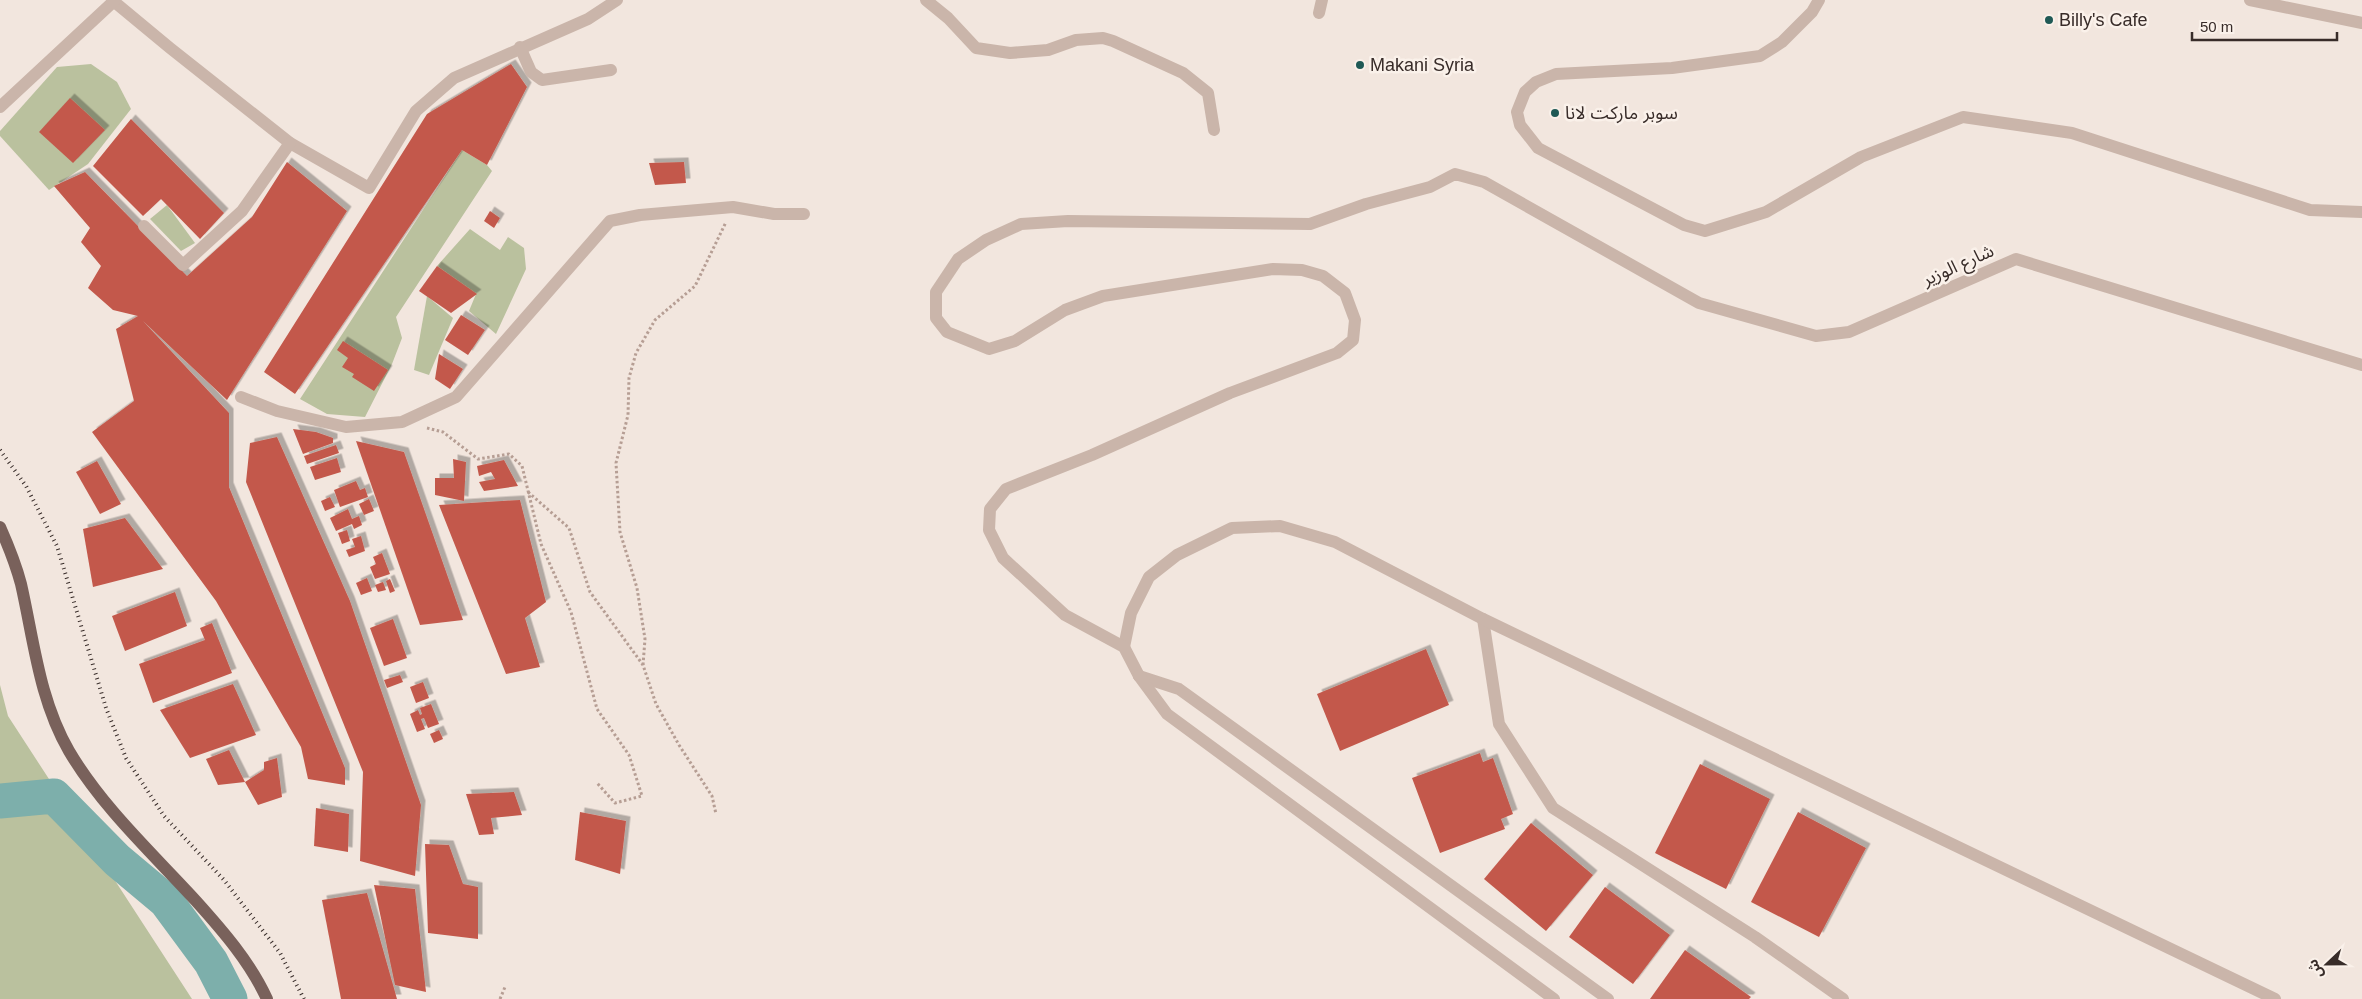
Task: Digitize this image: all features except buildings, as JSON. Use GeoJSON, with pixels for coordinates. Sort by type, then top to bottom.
{"type":"FeatureCollection","features":[{"type":"Feature","properties":{"kind":"main road"},"geometry":{"type":"LineString","coordinates":[[0,527],[20,583],[46,699],[69,751],[89,781],[114,811],[239,952],[259,981],[267,999]]}},
{"type":"Feature","properties":{"kind":"street"},"geometry":{"type":"LineString","coordinates":[[0,107],[113,0],[170,48],[290,143],[369,188],[416,111],[454,78],[520,47],[588,19],[617,0]]}},
{"type":"Feature","properties":{"kind":"street"},"geometry":{"type":"LineString","coordinates":[[926,0],[948,18],[976,48],[1010,54],[1048,50],[1076,40],[1103,38],[1113,41],[1183,73],[1208,93],[1214,130]]}},
{"type":"Feature","properties":{"kind":"street"},"geometry":{"type":"LineString","coordinates":[[1319,13],[1322,0]]}},
{"type":"Feature","properties":{"kind":"street"},"geometry":{"type":"LineString","coordinates":[[1819,0],[1812,12],[1782,42],[1760,56],[1672,68],[1556,74],[1536,82],[1525,92],[1517,112],[1520,125],[1538,148],[1684,225],[1706,231],[1766,212],[1861,157],[1963,117],[2072,133],[2310,210],[2362,212]]}},
{"type":"Feature","properties":{"kind":"street"},"geometry":{"type":"LineString","coordinates":[[2250,0],[2362,23]]}},
{"type":"Feature","properties":{"kind":"street"},"geometry":{"type":"LineString","coordinates":[[520,47],[532,72],[542,80],[611,70]]}},
{"type":"Feature","properties":{"kind":"street"},"geometry":{"type":"LineString","coordinates":[[144,226],[184,265],[242,211],[290,143]]}},
{"type":"Feature","properties":{"kind":"street","name":"شارع الوزير"},"geometry":{"type":"LineString","coordinates":[[1124,647],[1065,615],[1003,558],[989,530],[990,509],[1006,489],[1092,456],[1230,393],[1337,354],[1353,340],[1355,320],[1345,292],[1323,276],[1302,270],[1273,269],[1103,296],[1065,310],[1015,342],[989,349],[947,332],[936,318],[936,292],[958,259],[986,240],[1021,224],[1068,221],[1310,224],[1366,204],[1430,187],[1455,174],[1484,182],[1631,267],[1698,303],[1816,336],[1849,332],[2016,258],[2362,365]]}},
{"type":"Feature","properties":{"kind":"street"},"geometry":{"type":"LineString","coordinates":[[241,397],[277,412],[346,427],[402,422],[456,397],[610,221],[640,215],[733,207],[774,214],[804,214]]}},
{"type":"Feature","properties":{"kind":"street"},"geometry":{"type":"LineString","coordinates":[[1554,999],[1167,714],[1139,676],[1124,647],[1131,613],[1149,577],[1177,554],[1232,528],[1280,526],[1335,542],[1483,619],[2275,999]]}},
{"type":"Feature","properties":{"kind":"street"},"geometry":{"type":"LineString","coordinates":[[1483,619],[1499,724],[1553,808],[1755,937],[1843,999]]}},
{"type":"Feature","properties":{"kind":"street"},"geometry":{"type":"LineString","coordinates":[[1139,676],[1179,689],[1608,999]]}},
{"type":"Feature","properties":{"kind":"path"},"geometry":{"type":"LineString","coordinates":[[643,665],[645,639],[637,588],[620,532],[616,463],[628,415],[629,378],[636,352],[656,320],[695,286],[733,207]]}},
{"type":"Feature","properties":{"kind":"path"},"geometry":{"type":"LineString","coordinates":[[402,422],[442,432],[478,459],[509,454],[522,466],[542,544],[571,612],[597,709],[629,755],[642,796],[615,803],[597,783]]}},
{"type":"Feature","properties":{"kind":"path"},"geometry":{"type":"LineString","coordinates":[[528,492],[569,528],[590,592],[643,665],[656,704],[679,745],[712,796],[716,814]]}},
{"type":"Feature","properties":{"kind":"path"},"geometry":{"type":"LineString","coordinates":[[500,999],[505,987]]}},
{"type":"Feature","properties":{"kind":"green space"},"geometry":{"type":"Polygon","coordinates":[[[91,64],[117,82],[131,109],[88,164],[49,190],[0,136],[0,131],[57,67],[91,64]]]}},
{"type":"Feature","properties":{"kind":"green space"},"geometry":{"type":"Polygon","coordinates":[[[462,150],[487,165],[492,171],[396,317],[402,338],[392,364],[365,417],[327,414],[300,399],[462,150]]]}},
{"type":"Feature","properties":{"kind":"green space"},"geometry":{"type":"Polygon","coordinates":[[[167,205],[195,243],[181,251],[150,219],[167,205]]]}},
{"type":"Feature","properties":{"kind":"green space"},"geometry":{"type":"Polygon","coordinates":[[[470,229],[500,250],[508,237],[524,248],[526,269],[496,334],[469,311],[476,294],[437,266],[470,229]]]}},
{"type":"Feature","properties":{"kind":"green space"},"geometry":{"type":"Polygon","coordinates":[[[427,296],[453,318],[429,375],[414,370],[427,296]]]}},
{"type":"Feature","properties":{"kind":"green space"},"geometry":{"type":"Polygon","coordinates":[[[0,685],[8,716],[192,999],[0,999],[0,685]]]}},
{"type":"Feature","properties":{"kind":"waterway"},"geometry":{"type":"LineString","coordinates":[[0,801],[54,796],[117,860],[166,901],[211,962],[230,999]]}},
{"type":"Feature","properties":{"kind":"railway"},"geometry":{"type":"LineString","coordinates":[[0,450],[26,486],[57,546],[106,708],[126,758],[164,816],[224,880],[280,953],[304,999]]}},
{"type":"Feature","properties":{"kind":"place","name":"Billy's Cafe"},"geometry":{"type":"Point","coordinates":[2049,20]}},
{"type":"Feature","properties":{"kind":"place","name":"Makani Syria"},"geometry":{"type":"Point","coordinates":[1360,65]}},
{"type":"Feature","properties":{"kind":"place","name":"سوبر ماركت لانا"},"geometry":{"type":"Point","coordinates":[1555,113]}}]}
